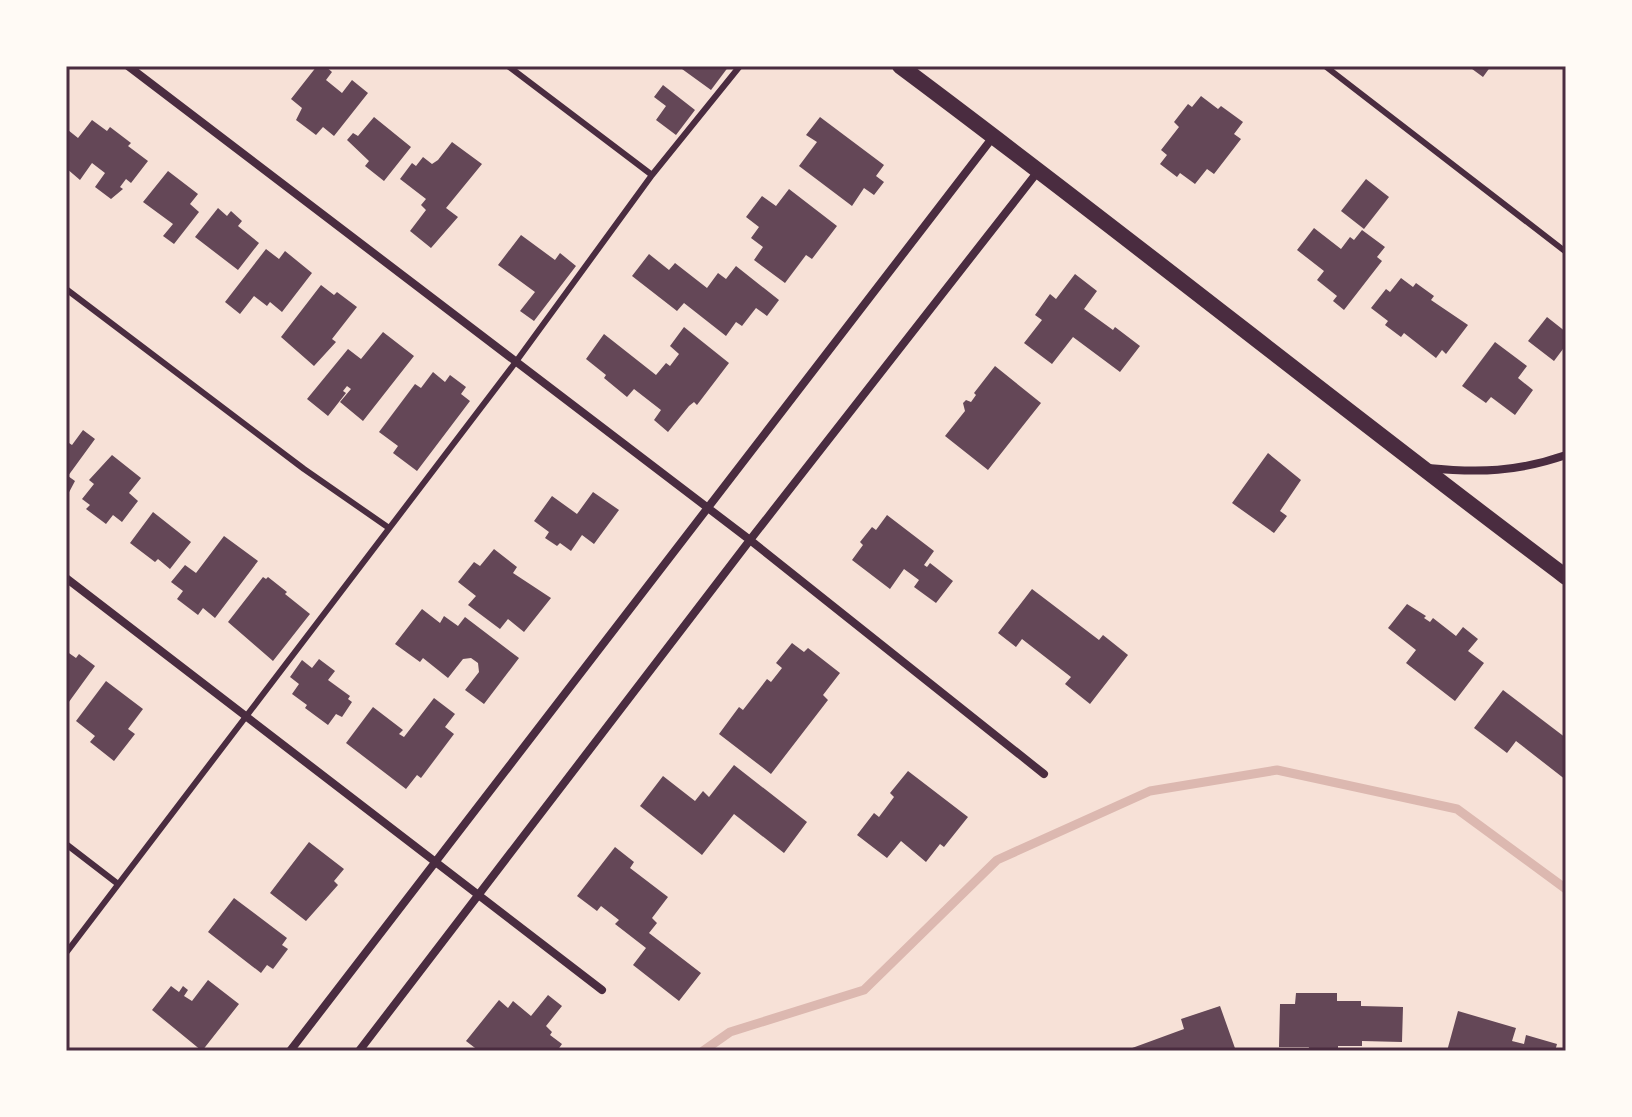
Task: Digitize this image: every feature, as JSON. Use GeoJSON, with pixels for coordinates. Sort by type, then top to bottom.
{"type":"FeatureCollection","features":[{"type":"Feature","properties":{"kind":"main road"},"geometry":{"type":"LineString","coordinates":[[900,66],[1566,577]]}},
{"type":"Feature","properties":{"kind":"street"},"geometry":{"type":"LineString","coordinates":[[128,66],[750,540],[1044,774]]}},
{"type":"Feature","properties":{"kind":"street"},"geometry":{"type":"LineString","coordinates":[[290,1051],[994,136]]}},
{"type":"Feature","properties":{"kind":"street"},"geometry":{"type":"LineString","coordinates":[[359,1051],[750,540],[1039,170]]}},
{"type":"Feature","properties":{"kind":"street"},"geometry":{"type":"LineString","coordinates":[[1420,467],[1471,473],[1503,471],[1541,464],[1566,455]]}},
{"type":"Feature","properties":{"kind":"street"},"geometry":{"type":"LineString","coordinates":[[66,578],[602,990]]}},
{"type":"Feature","properties":{"kind":"lane"},"geometry":{"type":"LineString","coordinates":[[508,66],[652,175]]}},
{"type":"Feature","properties":{"kind":"lane"},"geometry":{"type":"LineString","coordinates":[[66,953],[515,363],[652,175],[740,66]]}},
{"type":"Feature","properties":{"kind":"lane"},"geometry":{"type":"LineString","coordinates":[[1325,66],[1566,252]]}},
{"type":"Feature","properties":{"kind":"lane"},"geometry":{"type":"LineString","coordinates":[[66,289],[304,469],[389,528]]}},
{"type":"Feature","properties":{"kind":"lane"},"geometry":{"type":"LineString","coordinates":[[66,844],[118,884]]}},
{"type":"Feature","properties":{"kind":"building"},"geometry":{"type":"Polygon","coordinates":[[[317,66],[325,66],[332,72],[326,80],[342,93],[352,80],[368,93],[334,136],[323,127],[316,135],[296,120],[302,108],[291,99],[317,66]]]}},
{"type":"Feature","properties":{"kind":"building"},"geometry":{"type":"Polygon","coordinates":[[[684,66],[729,66],[711,90],[682,69],[684,66]]]}},
{"type":"Feature","properties":{"kind":"building"},"geometry":{"type":"Polygon","coordinates":[[[1468,66],[1491,66],[1483,77],[1468,66]]]}},
{"type":"Feature","properties":{"kind":"building"},"geometry":{"type":"Polygon","coordinates":[[[663,85],[695,110],[676,135],[656,120],[666,106],[654,97],[663,85]]]}},
{"type":"Feature","properties":{"kind":"building"},"geometry":{"type":"Polygon","coordinates":[[[1201,96],[1243,122],[1234,134],[1241,139],[1214,174],[1207,169],[1195,184],[1180,173],[1177,177],[1160,164],[1167,155],[1161,150],[1179,127],[1174,122],[1188,104],[1192,107],[1201,96]]]}},
{"type":"Feature","properties":{"kind":"building"},"geometry":{"type":"Polygon","coordinates":[[[374,117],[411,147],[384,181],[365,166],[369,161],[347,140],[353,133],[358,136],[374,117]]]}},
{"type":"Feature","properties":{"kind":"building"},"geometry":{"type":"Polygon","coordinates":[[[820,117],[884,165],[876,176],[884,182],[874,195],[864,188],[852,206],[799,166],[817,142],[806,135],[820,117]]]}},
{"type":"Feature","properties":{"kind":"building"},"geometry":{"type":"Polygon","coordinates":[[[92,120],[107,131],[110,127],[148,161],[131,183],[126,179],[120,187],[123,189],[111,199],[95,187],[105,173],[92,163],[80,180],[66,168],[66,133],[68,130],[78,138],[92,120]]]}},
{"type":"Feature","properties":{"kind":"building"},"geometry":{"type":"Polygon","coordinates":[[[452,142],[482,164],[446,208],[458,217],[431,248],[410,231],[426,210],[421,205],[426,199],[400,179],[412,163],[416,166],[423,157],[432,164],[438,160],[452,142]]]}},
{"type":"Feature","properties":{"kind":"building"},"geometry":{"type":"Polygon","coordinates":[[[168,171],[198,194],[190,204],[199,212],[174,244],[163,236],[173,224],[143,202],[168,171]]]}},
{"type":"Feature","properties":{"kind":"building"},"geometry":{"type":"Polygon","coordinates":[[[1366,179],[1389,197],[1364,229],[1341,211],[1366,179]]]}},
{"type":"Feature","properties":{"kind":"building"},"geometry":{"type":"Polygon","coordinates":[[[789,189],[837,226],[812,259],[806,255],[785,283],[754,260],[763,247],[751,238],[759,227],[746,217],[762,196],[776,206],[789,189]]]}},
{"type":"Feature","properties":{"kind":"building"},"geometry":{"type":"Polygon","coordinates":[[[218,208],[227,216],[231,211],[242,221],[238,226],[259,243],[238,270],[195,237],[218,208]]]}},
{"type":"Feature","properties":{"kind":"building"},"geometry":{"type":"Polygon","coordinates":[[[1314,228],[1341,249],[1350,237],[1354,240],[1362,230],[1385,247],[1377,257],[1382,261],[1344,310],[1333,301],[1337,296],[1317,280],[1324,271],[1297,250],[1314,228]]]}},
{"type":"Feature","properties":{"kind":"building"},"geometry":{"type":"Polygon","coordinates":[[[521,235],[555,260],[560,253],[576,266],[534,321],[520,311],[535,292],[498,265],[521,235]]]}},
{"type":"Feature","properties":{"kind":"building"},"geometry":{"type":"Polygon","coordinates":[[[266,249],[279,259],[285,251],[312,273],[282,312],[270,302],[267,306],[254,296],[240,314],[225,302],[266,249]]]}},
{"type":"Feature","properties":{"kind":"building"},"geometry":{"type":"Polygon","coordinates":[[[649,254],[669,270],[675,263],[707,288],[718,273],[726,279],[736,266],[779,300],[767,316],[756,308],[742,326],[736,322],[726,336],[684,303],[677,311],[632,276],[649,254]]]}},
{"type":"Feature","properties":{"kind":"building"},"geometry":{"type":"Polygon","coordinates":[[[1075,274],[1097,291],[1084,309],[1140,346],[1120,372],[1073,337],[1052,364],[1024,343],[1042,320],[1035,315],[1050,294],[1056,299],[1075,274]]]}},
{"type":"Feature","properties":{"kind":"building"},"geometry":{"type":"Polygon","coordinates":[[[1401,278],[1413,287],[1416,283],[1434,296],[1431,300],[1468,325],[1446,354],[1442,350],[1436,358],[1404,333],[1401,337],[1385,325],[1388,321],[1371,308],[1386,289],[1390,292],[1401,278]]]}},
{"type":"Feature","properties":{"kind":"building"},"geometry":{"type":"Polygon","coordinates":[[[321,285],[357,307],[332,339],[336,342],[314,366],[281,337],[321,285]]]}},
{"type":"Feature","properties":{"kind":"building"},"geometry":{"type":"Polygon","coordinates":[[[1547,317],[1566,332],[1566,345],[1554,361],[1528,341],[1547,317]]]}},
{"type":"Feature","properties":{"kind":"building"},"geometry":{"type":"Polygon","coordinates":[[[684,327],[729,363],[697,405],[694,402],[689,406],[668,432],[654,420],[661,410],[634,389],[627,397],[586,359],[604,334],[656,375],[666,363],[670,366],[679,354],[670,346],[684,327]]]}},
{"type":"Feature","properties":{"kind":"building"},"geometry":{"type":"Polygon","coordinates":[[[383,332],[414,356],[363,421],[340,402],[351,389],[347,386],[343,391],[346,393],[328,416],[307,399],[348,349],[361,359],[383,332]]]}},
{"type":"Feature","properties":{"kind":"building"},"geometry":{"type":"Polygon","coordinates":[[[1495,342],[1527,366],[1518,378],[1533,390],[1515,415],[1491,397],[1486,403],[1462,386],[1495,342]]]}},
{"type":"Feature","properties":{"kind":"building"},"geometry":{"type":"Polygon","coordinates":[[[995,366],[1041,403],[988,470],[945,436],[965,411],[963,403],[966,400],[971,402],[976,395],[974,393],[995,366]]]}},
{"type":"Feature","properties":{"kind":"building"},"geometry":{"type":"Polygon","coordinates":[[[433,372],[445,382],[450,375],[466,387],[461,394],[470,401],[417,471],[393,453],[398,446],[379,432],[415,384],[421,388],[433,372]]]}},
{"type":"Feature","properties":{"kind":"building"},"geometry":{"type":"Polygon","coordinates":[[[83,430],[95,439],[68,476],[75,481],[66,498],[66,441],[72,445],[83,430]]]}},
{"type":"Feature","properties":{"kind":"building"},"geometry":{"type":"Polygon","coordinates":[[[1268,453],[1301,480],[1280,511],[1287,516],[1274,533],[1232,503],[1268,453]]]}},
{"type":"Feature","properties":{"kind":"building"},"geometry":{"type":"Polygon","coordinates":[[[112,455],[141,478],[129,493],[138,501],[122,522],[113,515],[106,524],[86,509],[90,505],[82,499],[94,484],[89,480],[112,455]]]}},
{"type":"Feature","properties":{"kind":"building"},"geometry":{"type":"Polygon","coordinates":[[[593,492],[619,510],[594,544],[582,535],[571,551],[545,538],[549,532],[534,521],[552,496],[577,514],[593,492]]]}},
{"type":"Feature","properties":{"kind":"building"},"geometry":{"type":"Polygon","coordinates":[[[153,512],[191,542],[170,569],[130,543],[153,512]]]}},
{"type":"Feature","properties":{"kind":"building"},"geometry":{"type":"Polygon","coordinates":[[[887,515],[934,551],[924,565],[927,567],[930,563],[953,581],[936,603],[914,587],[919,580],[904,569],[890,589],[852,560],[863,545],[860,542],[872,527],[876,530],[887,515]]]}},
{"type":"Feature","properties":{"kind":"building"},"geometry":{"type":"Polygon","coordinates":[[[224,536],[258,561],[215,618],[203,608],[198,615],[177,599],[183,591],[171,582],[185,565],[196,573],[224,536]]]}},
{"type":"Feature","properties":{"kind":"building"},"geometry":{"type":"Polygon","coordinates":[[[494,549],[517,567],[513,573],[551,598],[524,632],[508,619],[500,629],[468,605],[476,596],[458,582],[474,562],[480,566],[494,549]]]}},
{"type":"Feature","properties":{"kind":"building"},"geometry":{"type":"Polygon","coordinates":[[[263,577],[268,577],[310,614],[273,661],[228,622],[263,577]]]}},
{"type":"Feature","properties":{"kind":"building"},"geometry":{"type":"Polygon","coordinates":[[[1032,589],[1099,640],[1103,635],[1128,655],[1090,704],[1065,684],[1071,677],[1022,639],[1016,647],[998,633],[1032,589]]]}},
{"type":"Feature","properties":{"kind":"building"},"geometry":{"type":"Polygon","coordinates":[[[1407,604],[1430,622],[1433,618],[1456,636],[1463,627],[1478,639],[1468,651],[1484,663],[1455,701],[1406,663],[1416,650],[1388,628],[1407,604]]]}},
{"type":"Feature","properties":{"kind":"building"},"geometry":{"type":"Polygon","coordinates":[[[422,609],[440,623],[444,616],[458,626],[465,617],[519,658],[484,704],[465,690],[479,672],[478,663],[471,658],[463,659],[448,678],[423,658],[420,662],[395,644],[422,609]]]}},
{"type":"Feature","properties":{"kind":"building"},"geometry":{"type":"Polygon","coordinates":[[[792,643],[804,652],[808,648],[840,673],[823,695],[828,700],[771,774],[719,734],[739,707],[743,710],[767,679],[771,682],[782,668],[776,663],[792,643]]]}},
{"type":"Feature","properties":{"kind":"building"},"geometry":{"type":"Polygon","coordinates":[[[66,651],[76,658],[79,654],[95,666],[66,706],[66,651]]]}},
{"type":"Feature","properties":{"kind":"building"},"geometry":{"type":"Polygon","coordinates":[[[319,659],[335,671],[328,680],[350,696],[348,699],[352,702],[342,717],[336,714],[328,725],[292,694],[299,684],[290,677],[302,660],[312,668],[319,659]]]}},
{"type":"Feature","properties":{"kind":"building"},"geometry":{"type":"Polygon","coordinates":[[[106,681],[143,709],[128,729],[135,734],[114,761],[90,742],[95,736],[76,721],[106,681]]]}},
{"type":"Feature","properties":{"kind":"building"},"geometry":{"type":"Polygon","coordinates":[[[1503,690],[1566,738],[1566,780],[1516,741],[1507,753],[1474,728],[1503,690]]]}},
{"type":"Feature","properties":{"kind":"building"},"geometry":{"type":"Polygon","coordinates":[[[434,698],[455,714],[445,727],[454,734],[421,778],[417,775],[406,789],[346,743],[373,707],[403,730],[399,734],[404,737],[434,698]]]}},
{"type":"Feature","properties":{"kind":"building"},"geometry":{"type":"Polygon","coordinates":[[[734,765],[807,822],[784,853],[734,814],[702,855],[640,806],[663,776],[695,801],[703,791],[709,797],[734,765]]]}},
{"type":"Feature","properties":{"kind":"building"},"geometry":{"type":"Polygon","coordinates":[[[908,771],[968,817],[944,847],[940,844],[926,862],[901,841],[887,858],[857,835],[874,813],[879,817],[894,797],[890,793],[908,771]]]}},
{"type":"Feature","properties":{"kind":"building"},"geometry":{"type":"Polygon","coordinates":[[[309,842],[344,869],[334,881],[338,885],[306,921],[270,893],[309,842]]]}},
{"type":"Feature","properties":{"kind":"building"},"geometry":{"type":"Polygon","coordinates":[[[615,847],[634,862],[630,868],[668,897],[652,918],[657,923],[649,933],[701,973],[679,1001],[633,965],[646,948],[615,924],[619,920],[601,906],[597,911],[577,896],[615,847]]]}},
{"type":"Feature","properties":{"kind":"building"},"geometry":{"type":"Polygon","coordinates":[[[234,898],[287,938],[282,945],[288,949],[273,969],[267,965],[261,973],[208,932],[234,898]]]}},
{"type":"Feature","properties":{"kind":"building"},"geometry":{"type":"Polygon","coordinates":[[[208,980],[239,1004],[202,1051],[152,1010],[171,986],[179,992],[183,986],[188,990],[184,996],[192,1001],[208,980]]]}},
{"type":"Feature","properties":{"kind":"building"},"geometry":{"type":"Polygon","coordinates":[[[1296,993],[1337,993],[1337,1001],[1361,1001],[1361,1006],[1403,1007],[1402,1042],[1362,1041],[1362,1046],[1338,1046],[1338,1051],[1279,1047],[1280,1004],[1295,1004],[1296,993]]]}},
{"type":"Feature","properties":{"kind":"building"},"geometry":{"type":"Polygon","coordinates":[[[548,995],[562,1006],[546,1026],[552,1032],[550,1035],[562,1044],[557,1051],[479,1051],[466,1041],[499,1000],[508,1008],[513,1001],[531,1016],[548,995]]]}},
{"type":"Feature","properties":{"kind":"building"},"geometry":{"type":"Polygon","coordinates":[[[1220,1006],[1236,1051],[1124,1051],[1184,1029],[1181,1019],[1220,1006]]]}},
{"type":"Feature","properties":{"kind":"building"},"geometry":{"type":"Polygon","coordinates":[[[1458,1011],[1516,1028],[1512,1041],[1524,1044],[1526,1035],[1557,1044],[1555,1051],[1447,1051],[1458,1011]]]}},
{"type":"Feature","properties":{"kind":"waterway"},"geometry":{"type":"LineString","coordinates":[[703,1051],[730,1032],[864,990],[997,860],[1150,791],[1277,770],[1457,809],[1566,889]]}}]}
